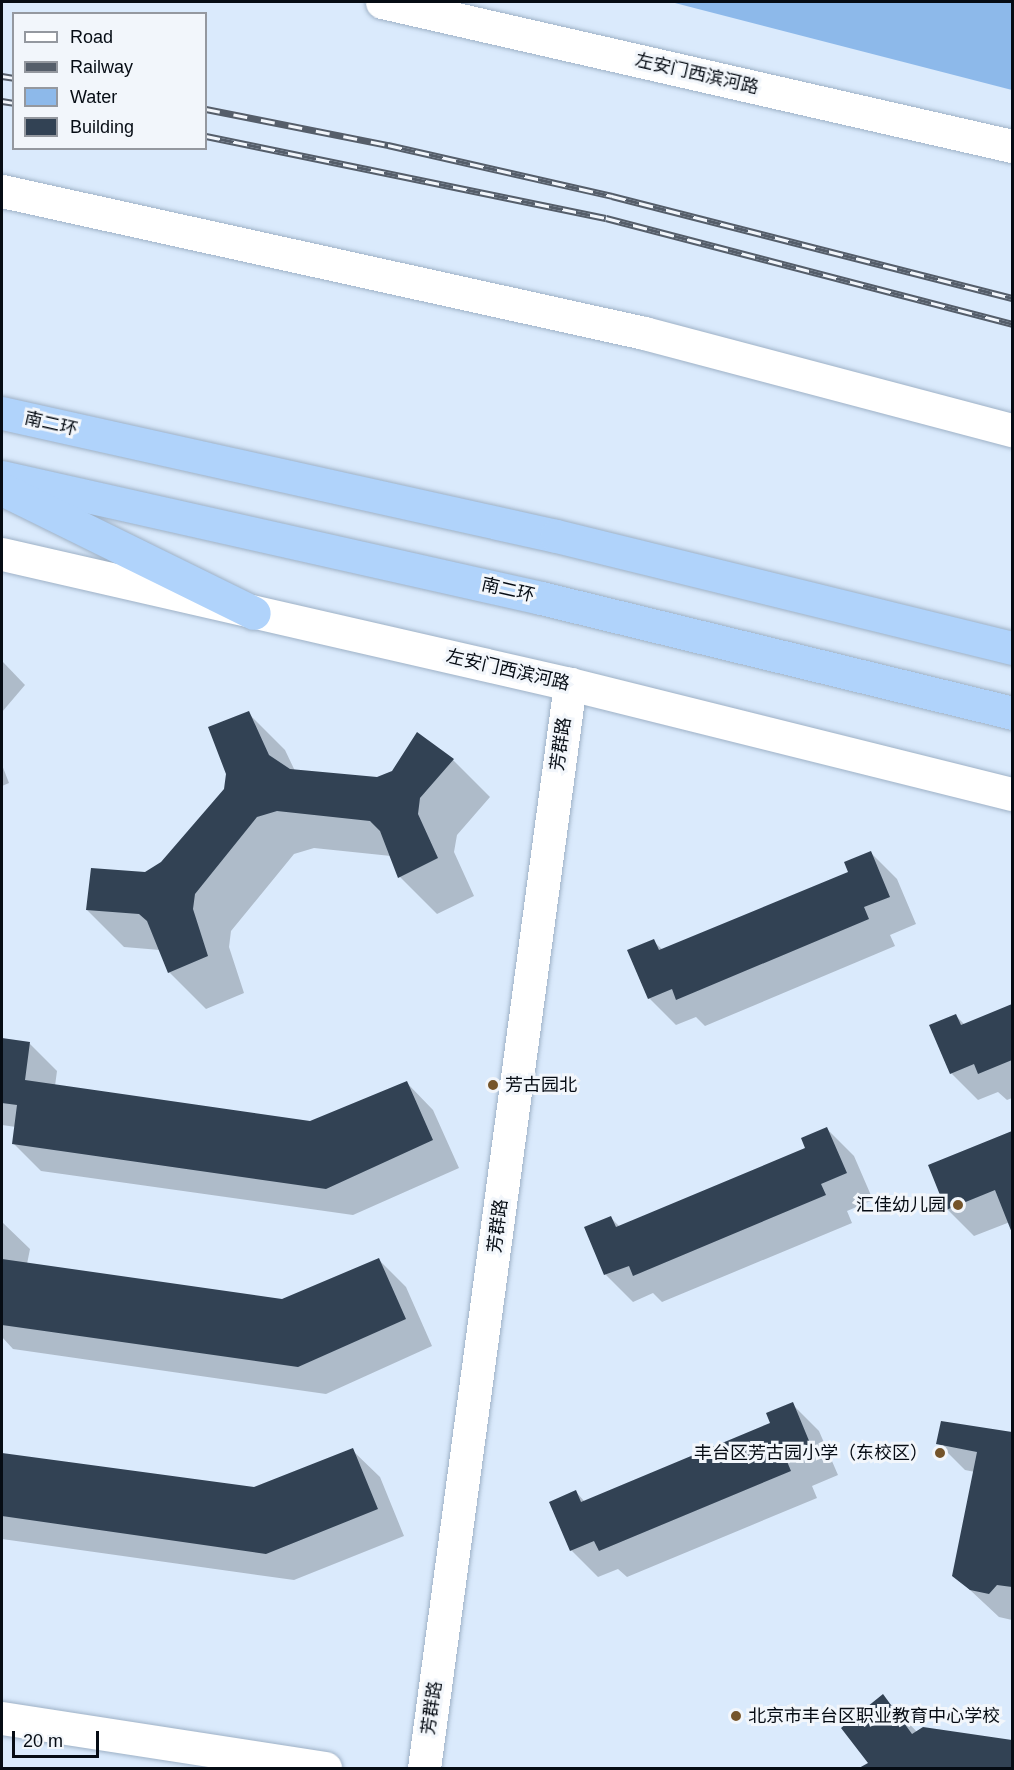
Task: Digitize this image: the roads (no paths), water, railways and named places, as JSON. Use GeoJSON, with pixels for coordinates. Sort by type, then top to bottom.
{"type":"FeatureCollection","features":[{"type":"Feature","properties":{"kind":"highway","name":"南二环"},"geometry":{"type":"LineString","coordinates":[[2,413],[544,534],[1012,648]]}},
{"type":"Feature","properties":{"kind":"highway","name":"南二环"},"geometry":{"type":"LineString","coordinates":[[2,477],[541,598],[1012,713]]}},
{"type":"Feature","properties":{"kind":"highway"},"geometry":{"type":"LineString","coordinates":[[2,489],[254,613]]}},
{"type":"Feature","properties":{"kind":"street","name":"左安门西滨河路"},"geometry":{"type":"LineString","coordinates":[[382,2],[1012,146]]}},
{"type":"Feature","properties":{"kind":"street"},"geometry":{"type":"LineString","coordinates":[[2,191],[644,333],[1012,430]]}},
{"type":"Feature","properties":{"kind":"street","name":"左安门西滨河路"},"geometry":{"type":"LineString","coordinates":[[2,554],[570,684],[1012,794]]}},
{"type":"Feature","properties":{"kind":"street","name":"芳群路"},"geometry":{"type":"LineString","coordinates":[[424,1768],[570,684]]}},
{"type":"Feature","properties":{"kind":"street"},"geometry":{"type":"LineString","coordinates":[[2,1718],[325,1768]]}},
{"type":"Feature","properties":{"kind":"water"},"geometry":{"type":"Polygon","coordinates":[[[671,2],[1012,2],[1012,90],[671,2]]]}},
{"type":"Feature","properties":{"kind":"railway"},"geometry":{"type":"LineString","coordinates":[[2,76],[12,78]]}},
{"type":"Feature","properties":{"kind":"railway"},"geometry":{"type":"LineString","coordinates":[[2,101],[12,103]]}},
{"type":"Feature","properties":{"kind":"railway"},"geometry":{"type":"LineString","coordinates":[[207,109],[388,145],[612,196],[1012,298]]}},
{"type":"Feature","properties":{"kind":"railway"},"geometry":{"type":"LineString","coordinates":[[207,136],[606,218],[1012,324]]}},
{"type":"Feature","properties":{"kind":"place","name":"芳古园北"},"geometry":{"type":"Point","coordinates":[493,1085]}},
{"type":"Feature","properties":{"kind":"place","name":"汇佳幼儿园"},"geometry":{"type":"Point","coordinates":[958,1205]}},
{"type":"Feature","properties":{"kind":"place","name":"丰台区芳古园小学（东校区）"},"geometry":{"type":"Point","coordinates":[940,1453]}},
{"type":"Feature","properties":{"kind":"place","name":"北京市丰台区职业教育中心学校"},"geometry":{"type":"Point","coordinates":[736,1716]}}]}
